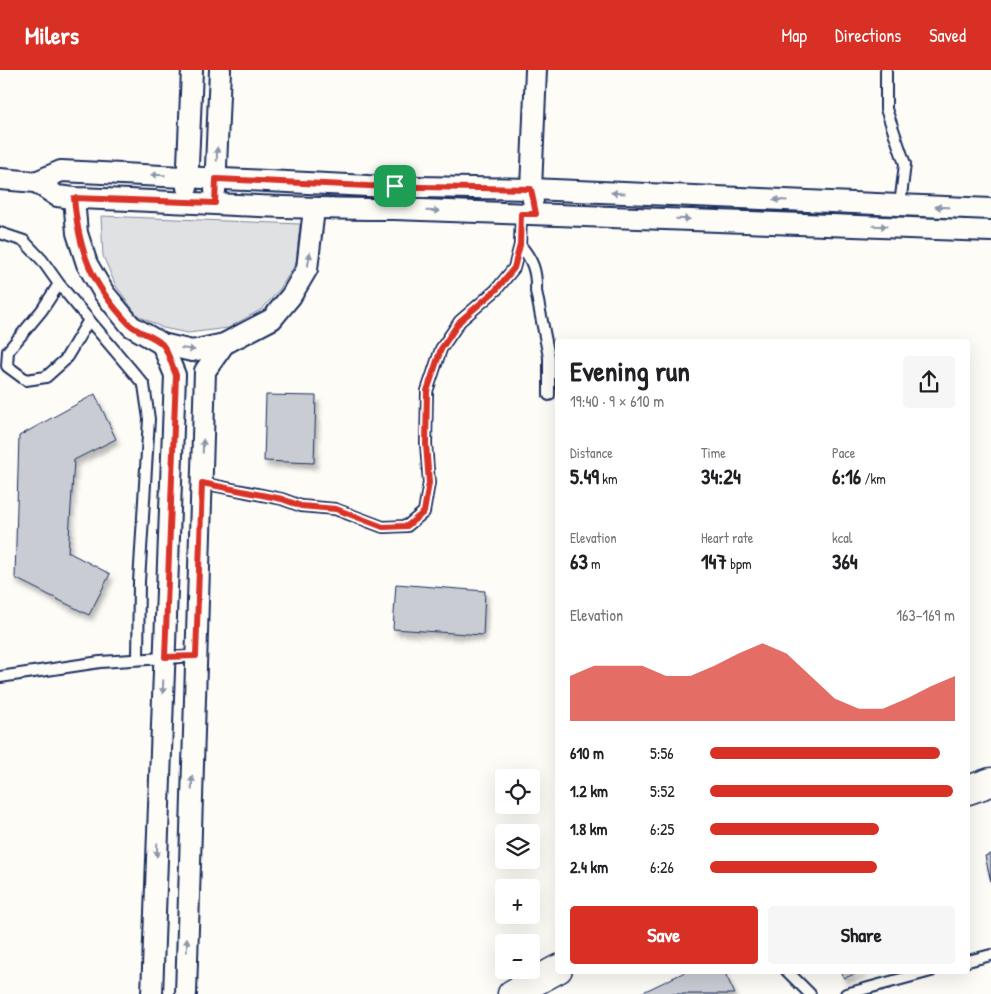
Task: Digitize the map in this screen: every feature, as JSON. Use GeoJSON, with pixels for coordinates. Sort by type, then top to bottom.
{"type":"FeatureCollection","features":[{"type":"Feature","properties":{"kind":"street"},"geometry":{"type":"LineString","coordinates":[[187,201],[192,70]]}},
{"type":"Feature","properties":{"kind":"street"},"geometry":{"type":"LineString","coordinates":[[215,203],[220,70]]}},
{"type":"Feature","properties":{"kind":"street"},"geometry":{"type":"LineString","coordinates":[[528,214],[531,189],[536,70]]}},
{"type":"Feature","properties":{"kind":"street"},"geometry":{"type":"LineString","coordinates":[[0,179],[36,182],[61,171],[368,186],[531,189],[991,209]]}},
{"type":"Feature","properties":{"kind":"street"},"geometry":{"type":"LineString","coordinates":[[36,182],[57,196],[74,198],[187,201],[314,209],[528,214],[991,231]]}},
{"type":"Feature","properties":{"kind":"street"},"geometry":{"type":"LineString","coordinates":[[74,198],[77,233],[87,264],[104,293],[131,326],[162,344],[192,351],[224,344],[272,319],[290,296],[307,269],[314,209]]}},
{"type":"Feature","properties":{"kind":"street"},"geometry":{"type":"LineString","coordinates":[[842,203],[842,225]]}},
{"type":"Feature","properties":{"kind":"street"},"geometry":{"type":"LineString","coordinates":[[152,994],[176,375],[162,344]]}},
{"type":"Feature","properties":{"kind":"street"},"geometry":{"type":"LineString","coordinates":[[186,994],[205,372],[224,344]]}},
{"type":"Feature","properties":{"kind":"street"},"geometry":{"type":"LineString","coordinates":[[970,789],[991,782]]}},
{"type":"Feature","properties":{"kind":"street"},"geometry":{"type":"LineString","coordinates":[[512,994],[555,971]]}},
{"type":"Feature","properties":{"kind":"lane"},"geometry":{"type":"LineString","coordinates":[[886,70],[886,109],[904,164],[900,205]]}},
{"type":"Feature","properties":{"kind":"lane"},"geometry":{"type":"LineString","coordinates":[[202,483],[282,499],[301,506],[336,509],[383,527],[407,526],[424,512],[429,483],[426,444],[427,391],[441,349],[460,321],[496,290],[514,268],[528,214]]}},
{"type":"Feature","properties":{"kind":"lane"},"geometry":{"type":"LineString","coordinates":[[0,233],[24,241],[42,260],[59,284],[144,385],[149,419],[138,582],[138,659]]}},
{"type":"Feature","properties":{"kind":"lane"},"geometry":{"type":"LineString","coordinates":[[520,245],[532,258],[537,280],[536,291],[549,356],[549,395]]}},
{"type":"Feature","properties":{"kind":"lane"},"geometry":{"type":"LineString","coordinates":[[59,284],[42,310],[8,351],[7,366],[26,380],[46,378],[65,360],[89,320]]}},
{"type":"Feature","properties":{"kind":"lane"},"geometry":{"type":"LineString","coordinates":[[0,677],[100,662],[196,656]]}},
{"type":"Feature","properties":{"kind":"lane"},"geometry":{"type":"LineString","coordinates":[[970,960],[991,955]]}},
{"type":"Feature","properties":{"kind":"lane"},"geometry":{"type":"LineString","coordinates":[[790,974],[810,994]]}},
{"type":"Feature","properties":{"kind":"lane"},"geometry":{"type":"LineString","coordinates":[[846,994],[920,974]]}},
{"type":"Feature","properties":{"kind":"shaded area"},"geometry":{"type":"Polygon","coordinates":[[[101,216],[300,224],[296,263],[280,289],[262,309],[228,328],[188,333],[163,328],[137,315],[116,286],[103,256],[101,216]]]}},
{"type":"Feature","properties":{"kind":"building"},"geometry":{"type":"Polygon","coordinates":[[[95,394],[116,439],[74,460],[68,552],[110,574],[89,615],[15,578],[19,436],[95,394]]]}},
{"type":"Feature","properties":{"kind":"building"},"geometry":{"type":"Polygon","coordinates":[[[266,395],[316,396],[314,463],[264,461],[266,395]]]}},
{"type":"Feature","properties":{"kind":"building"},"geometry":{"type":"Polygon","coordinates":[[[396,584],[485,591],[483,635],[393,629],[396,584]]]}},
{"type":"Feature","properties":{"kind":"building"},"geometry":{"type":"Polygon","coordinates":[[[991,854],[991,882],[985,856],[991,854]]]}},
{"type":"Feature","properties":{"kind":"building"},"geometry":{"type":"Polygon","coordinates":[[[681,974],[725,974],[735,994],[639,994],[681,974]]]}},
{"type":"Feature","properties":{"kind":"building"},"geometry":{"type":"Polygon","coordinates":[[[842,974],[855,974],[844,978],[842,974]]]}},
{"type":"Feature","properties":{"kind":"route"},"geometry":{"type":"LineString","coordinates":[[216,179],[395,186],[531,189],[536,214],[521,214],[520,245],[514,268],[496,290],[460,321],[441,349],[427,391],[426,444],[429,483],[424,512],[407,526],[383,527],[336,509],[301,506],[282,499],[202,483],[196,656],[165,657],[176,375],[162,344],[131,326],[104,293],[87,264],[77,233],[74,198],[215,203],[216,179]]}}]}
